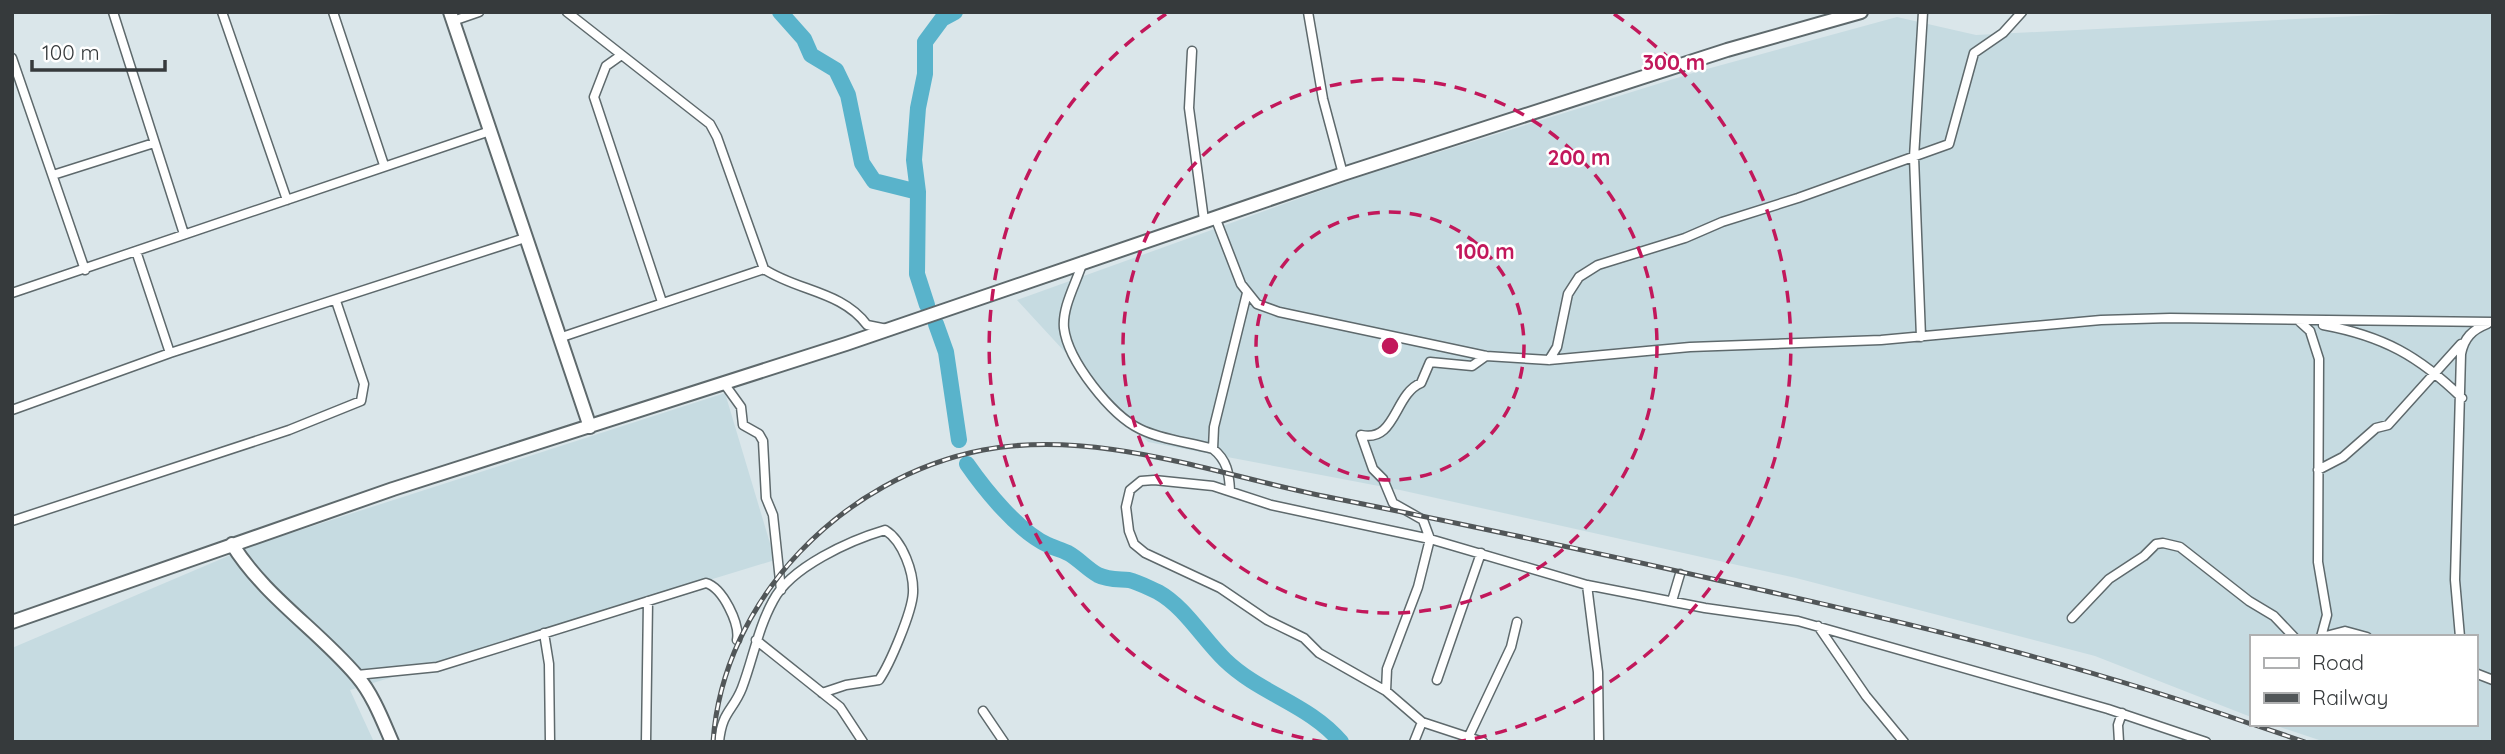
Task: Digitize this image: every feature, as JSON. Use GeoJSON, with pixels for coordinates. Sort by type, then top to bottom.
{"type":"FeatureCollection","features":[{"type":"Feature","properties":{"kind":"main road"},"geometry":{"type":"LineString","coordinates":[[12,622],[232,544],[889,329],[1084,260],[1343,174],[1691,61],[1861,12]]}},
{"type":"Feature","properties":{"kind":"main road"},"geometry":{"type":"LineString","coordinates":[[452,17],[590,427]]}},
{"type":"Feature","properties":{"kind":"main road"},"geometry":{"type":"LineString","coordinates":[[232,544],[250,573],[356,675],[374,701],[392,742]]}},
{"type":"Feature","properties":{"kind":"street"},"geometry":{"type":"LineString","coordinates":[[113,12],[184,234]]}},
{"type":"Feature","properties":{"kind":"street"},"geometry":{"type":"LineString","coordinates":[[222,12],[287,200]]}},
{"type":"Feature","properties":{"kind":"street"},"geometry":{"type":"LineString","coordinates":[[333,12],[384,165]]}},
{"type":"Feature","properties":{"kind":"street"},"geometry":{"type":"LineString","coordinates":[[452,17],[479,12]]}},
{"type":"Feature","properties":{"kind":"street"},"geometry":{"type":"LineString","coordinates":[[567,12],[710,124],[718,137],[764,269]]}},
{"type":"Feature","properties":{"kind":"street"},"geometry":{"type":"LineString","coordinates":[[1308,12],[1323,99],[1343,174]]}},
{"type":"Feature","properties":{"kind":"street"},"geometry":{"type":"LineString","coordinates":[[1921,337],[1914,157],[1924,40],[1923,12]]}},
{"type":"Feature","properties":{"kind":"street"},"geometry":{"type":"LineString","coordinates":[[1549,360],[1558,347],[1568,294],[1579,277],[1598,265],[1685,238],[1722,222],[1949,144],[1974,53],[2003,33],[2022,12]]}},
{"type":"Feature","properties":{"kind":"street"},"geometry":{"type":"LineString","coordinates":[[1192,51],[1189,108],[1210,218],[1247,293],[1257,304],[1279,312],[1486,356],[1549,360],[1709,346],[1921,337],[2101,320],[2170,318],[2493,322],[2472,332],[2388,425],[2376,428],[2343,457],[2318,470]]}},
{"type":"Feature","properties":{"kind":"street"},"geometry":{"type":"LineString","coordinates":[[620,56],[606,66],[594,97],[663,302]]}},
{"type":"Feature","properties":{"kind":"street"},"geometry":{"type":"LineString","coordinates":[[12,58],[85,270]]}},
{"type":"Feature","properties":{"kind":"street"},"geometry":{"type":"LineString","coordinates":[[12,293],[490,131]]}},
{"type":"Feature","properties":{"kind":"street"},"geometry":{"type":"LineString","coordinates":[[53,175],[154,143]]}},
{"type":"Feature","properties":{"kind":"street"},"geometry":{"type":"LineString","coordinates":[[12,410],[170,353],[525,238]]}},
{"type":"Feature","properties":{"kind":"street"},"geometry":{"type":"LineString","coordinates":[[136,251],[170,353]]}},
{"type":"Feature","properties":{"kind":"street"},"geometry":{"type":"LineString","coordinates":[[1084,260],[1068,301],[1064,328],[1088,382],[1138,429],[1213,449],[1225,461],[1230,490]]}},
{"type":"Feature","properties":{"kind":"street"},"geometry":{"type":"LineString","coordinates":[[559,338],[764,269],[834,298],[859,314],[867,325],[889,329]]}},
{"type":"Feature","properties":{"kind":"street"},"geometry":{"type":"LineString","coordinates":[[1213,449],[1214,427],[1247,293]]}},
{"type":"Feature","properties":{"kind":"street"},"geometry":{"type":"LineString","coordinates":[[12,521],[289,430],[361,401],[364,384],[337,301]]}},
{"type":"Feature","properties":{"kind":"street"},"geometry":{"type":"LineString","coordinates":[[2299,321],[2368,336],[2400,349],[2435,372],[2462,398]]}},
{"type":"Feature","properties":{"kind":"street"},"geometry":{"type":"LineString","coordinates":[[2299,321],[2310,331],[2319,359],[2318,562],[2327,615],[2322,635]]}},
{"type":"Feature","properties":{"kind":"street"},"geometry":{"type":"LineString","coordinates":[[2460,635],[2455,580],[2463,342]]}},
{"type":"Feature","properties":{"kind":"street"},"geometry":{"type":"LineString","coordinates":[[1387,691],[1388,669],[1418,587],[1430,539],[1423,520],[1393,503],[1383,479],[1373,469],[1361,435],[1373,438],[1384,433],[1411,387],[1421,383],[1430,362],[1472,366],[1486,356]]}},
{"type":"Feature","properties":{"kind":"street"},"geometry":{"type":"LineString","coordinates":[[723,382],[741,407],[743,425],[758,434],[763,441],[766,498],[773,515],[781,590]]}},
{"type":"Feature","properties":{"kind":"street"},"geometry":{"type":"LineString","coordinates":[[1483,742],[1422,722],[1387,691],[1319,653],[1304,638],[1279,627],[1220,588],[1154,558],[1134,544],[1126,513],[1128,496],[1135,484],[1154,480],[1230,490],[1290,509],[1430,539],[1587,584],[1818,626],[2122,713],[2206,742]]}},
{"type":"Feature","properties":{"kind":"street"},"geometry":{"type":"LineString","coordinates":[[719,742],[724,715],[740,693],[756,640],[772,601],[781,590],[821,557],[886,530],[899,544],[906,561],[913,587],[912,604],[881,678],[822,693]]}},
{"type":"Feature","properties":{"kind":"street"},"geometry":{"type":"LineString","coordinates":[[2072,618],[2109,579],[2134,564],[2156,544],[2163,543],[2180,547],[2249,601],[2274,616],[2292,635]]}},
{"type":"Feature","properties":{"kind":"street"},"geometry":{"type":"LineString","coordinates":[[1437,680],[1481,553]]}},
{"type":"Feature","properties":{"kind":"street"},"geometry":{"type":"LineString","coordinates":[[1672,601],[1680,574]]}},
{"type":"Feature","properties":{"kind":"street"},"geometry":{"type":"LineString","coordinates":[[356,675],[437,667],[710,583],[738,624],[737,640]]}},
{"type":"Feature","properties":{"kind":"street"},"geometry":{"type":"LineString","coordinates":[[1587,584],[1598,672],[1599,742]]}},
{"type":"Feature","properties":{"kind":"street"},"geometry":{"type":"LineString","coordinates":[[646,742],[648,601]]}},
{"type":"Feature","properties":{"kind":"street"},"geometry":{"type":"LineString","coordinates":[[1469,736],[1511,647],[1517,622]]}},
{"type":"Feature","properties":{"kind":"street"},"geometry":{"type":"LineString","coordinates":[[1818,626],[1866,696],[1904,742]]}},
{"type":"Feature","properties":{"kind":"street"},"geometry":{"type":"LineString","coordinates":[[2329,635],[2344,631],[2359,635]]}},
{"type":"Feature","properties":{"kind":"street"},"geometry":{"type":"LineString","coordinates":[[544,633],[549,664],[550,742]]}},
{"type":"Feature","properties":{"kind":"street"},"geometry":{"type":"LineString","coordinates":[[756,640],[840,707],[863,742]]}},
{"type":"Feature","properties":{"kind":"street"},"geometry":{"type":"LineString","coordinates":[[983,711],[1004,742]]}},
{"type":"Feature","properties":{"kind":"street"},"geometry":{"type":"LineString","coordinates":[[2119,742],[2118,725],[2122,713]]}},
{"type":"Feature","properties":{"kind":"street"},"geometry":{"type":"LineString","coordinates":[[1414,742],[1422,722]]}},
{"type":"Feature","properties":{"kind":"shaded area"},"geometry":{"type":"Polygon","coordinates":[[[2439,12],[2493,12],[2493,742],[2325,742],[2277,726],[2477,726],[2477,635],[2250,635],[2250,717],[2095,656],[1796,578],[1400,490],[1148,442],[1017,300],[1356,178],[1696,72],[1897,17],[1976,35],[2439,12]]]}},
{"type":"Feature","properties":{"kind":"shaded area"},"geometry":{"type":"Polygon","coordinates":[[[725,393],[775,560],[350,690],[374,742],[12,742],[12,648],[254,545],[725,393]]]}},
{"type":"Feature","properties":{"kind":"waterway"},"geometry":{"type":"LineString","coordinates":[[780,12],[804,39],[811,55],[836,70],[848,95],[862,163],[874,181],[918,192]]}},
{"type":"Feature","properties":{"kind":"waterway"},"geometry":{"type":"LineString","coordinates":[[927,305],[917,274],[918,192],[914,160],[918,108],[925,74],[925,42],[942,19],[955,12]]}},
{"type":"Feature","properties":{"kind":"waterway"},"geometry":{"type":"LineString","coordinates":[[936,324],[946,352],[959,440]]}},
{"type":"Feature","properties":{"kind":"waterway"},"geometry":{"type":"LineString","coordinates":[[967,464],[993,498],[1026,531],[1048,545],[1072,555],[1098,575],[1109,579],[1129,580],[1168,598],[1239,672],[1314,718],[1341,742]]}},
{"type":"Feature","properties":{"kind":"railway"},"geometry":{"type":"LineString","coordinates":[[713,742],[722,689],[740,639],[766,593],[800,552],[839,516],[884,487],[932,464],[983,450],[1027,445],[1071,445],[1159,458],[1290,489],[1766,591],[2010,650],[2250,724]]}},
{"type":"Feature","properties":{"kind":"railway"},"geometry":{"type":"LineString","coordinates":[[2258,726],[2305,742]]}}]}
